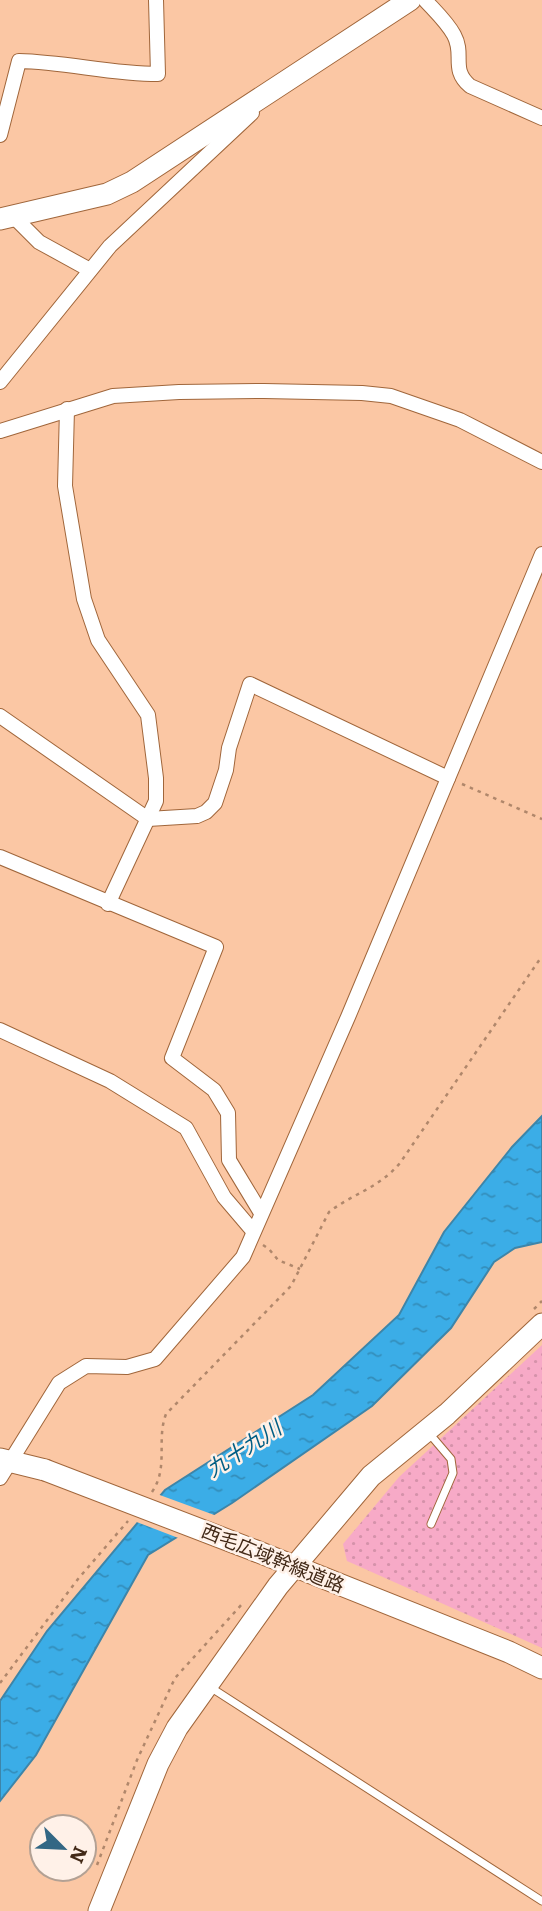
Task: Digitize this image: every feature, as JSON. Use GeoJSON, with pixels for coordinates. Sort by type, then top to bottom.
{"type":"FeatureCollection","features":[{"type":"Feature","properties":{"kind":"street"},"geometry":{"type":"LineString","coordinates":[[0,135],[19,61],[40,61],[126,74],[158,74],[156,0]]}},
{"type":"Feature","properties":{"kind":"street"},"geometry":{"type":"LineString","coordinates":[[6,217],[107,194],[132,182],[410,0]]}},
{"type":"Feature","properties":{"kind":"street"},"geometry":{"type":"LineString","coordinates":[[425,0],[454,34],[458,45],[458,71],[463,79],[470,86],[542,118]]}},
{"type":"Feature","properties":{"kind":"street"},"geometry":{"type":"LineString","coordinates":[[0,382],[110,246],[284,83]]}},
{"type":"Feature","properties":{"kind":"street"},"geometry":{"type":"LineString","coordinates":[[6,217],[39,242],[90,270]]}},
{"type":"Feature","properties":{"kind":"street"},"geometry":{"type":"LineString","coordinates":[[0,430],[113,396],[179,392],[362,393],[391,396],[460,420],[542,462]]}},
{"type":"Feature","properties":{"kind":"street"},"geometry":{"type":"LineString","coordinates":[[67,409],[65,486],[84,598],[98,640],[148,715],[156,778],[156,801],[108,904]]}},
{"type":"Feature","properties":{"kind":"street"},"geometry":{"type":"LineString","coordinates":[[4,1467],[59,1383],[86,1366],[127,1367],[155,1359],[243,1257],[348,1017],[542,554]]}},
{"type":"Feature","properties":{"kind":"street"},"geometry":{"type":"LineString","coordinates":[[0,716],[148,819],[197,816],[215,803],[250,684],[447,778]]}},
{"type":"Feature","properties":{"kind":"street"},"geometry":{"type":"LineString","coordinates":[[0,857],[216,947],[172,1058],[214,1090],[228,1113],[229,1160],[261,1213]]}},
{"type":"Feature","properties":{"kind":"street"},"geometry":{"type":"LineString","coordinates":[[0,1030],[110,1081],[186,1128],[224,1197],[252,1235]]}},
{"type":"Feature","properties":{"kind":"street"},"geometry":{"type":"LineString","coordinates":[[99,1911],[158,1764],[177,1728],[294,1567],[371,1476],[427,1431],[542,1324]]}},
{"type":"Feature","properties":{"kind":"street","name":"西毛広域幹線道路"},"geometry":{"type":"LineString","coordinates":[[4,1467],[45,1470],[256,1551],[509,1652],[542,1668]]}},
{"type":"Feature","properties":{"kind":"lane"},"geometry":{"type":"LineString","coordinates":[[427,1431],[451,1459],[453,1473],[431,1524]]}},
{"type":"Feature","properties":{"kind":"lane"},"geometry":{"type":"LineString","coordinates":[[206,1685],[542,1901]]}},
{"type":"Feature","properties":{"kind":"path"},"geometry":{"type":"LineString","coordinates":[[447,778],[542,819]]}},
{"type":"Feature","properties":{"kind":"path"},"geometry":{"type":"LineString","coordinates":[[149,1496],[163,1468],[161,1435],[166,1414],[278,1301],[300,1269],[329,1212],[388,1177],[400,1163],[542,956]]}},
{"type":"Feature","properties":{"kind":"path"},"geometry":{"type":"LineString","coordinates":[[252,1235],[270,1248],[278,1260],[300,1269]]}},
{"type":"Feature","properties":{"kind":"path"},"geometry":{"type":"LineString","coordinates":[[0,1683],[78,1579],[131,1517]]}},
{"type":"Feature","properties":{"kind":"shaded area"},"geometry":{"type":"Polygon","coordinates":[[[542,1345],[542,1648],[347,1561],[343,1544],[399,1477],[542,1345]]]}},
{"type":"Feature","properties":{"kind":"water","name":"九十九川"},"geometry":{"type":"Polygon","coordinates":[[[542,1116],[542,1242],[515,1248],[494,1262],[451,1328],[372,1406],[232,1503],[148,1555],[36,1755],[0,1801],[0,1701],[47,1631],[165,1490],[313,1395],[399,1315],[444,1232],[512,1147],[542,1116]]]}},
{"type":"Feature","properties":{"kind":"pier"},"geometry":{"type":"Polygon","coordinates":[[[157,1494],[217,1516],[181,1539],[134,1521],[157,1494]]]}}]}
